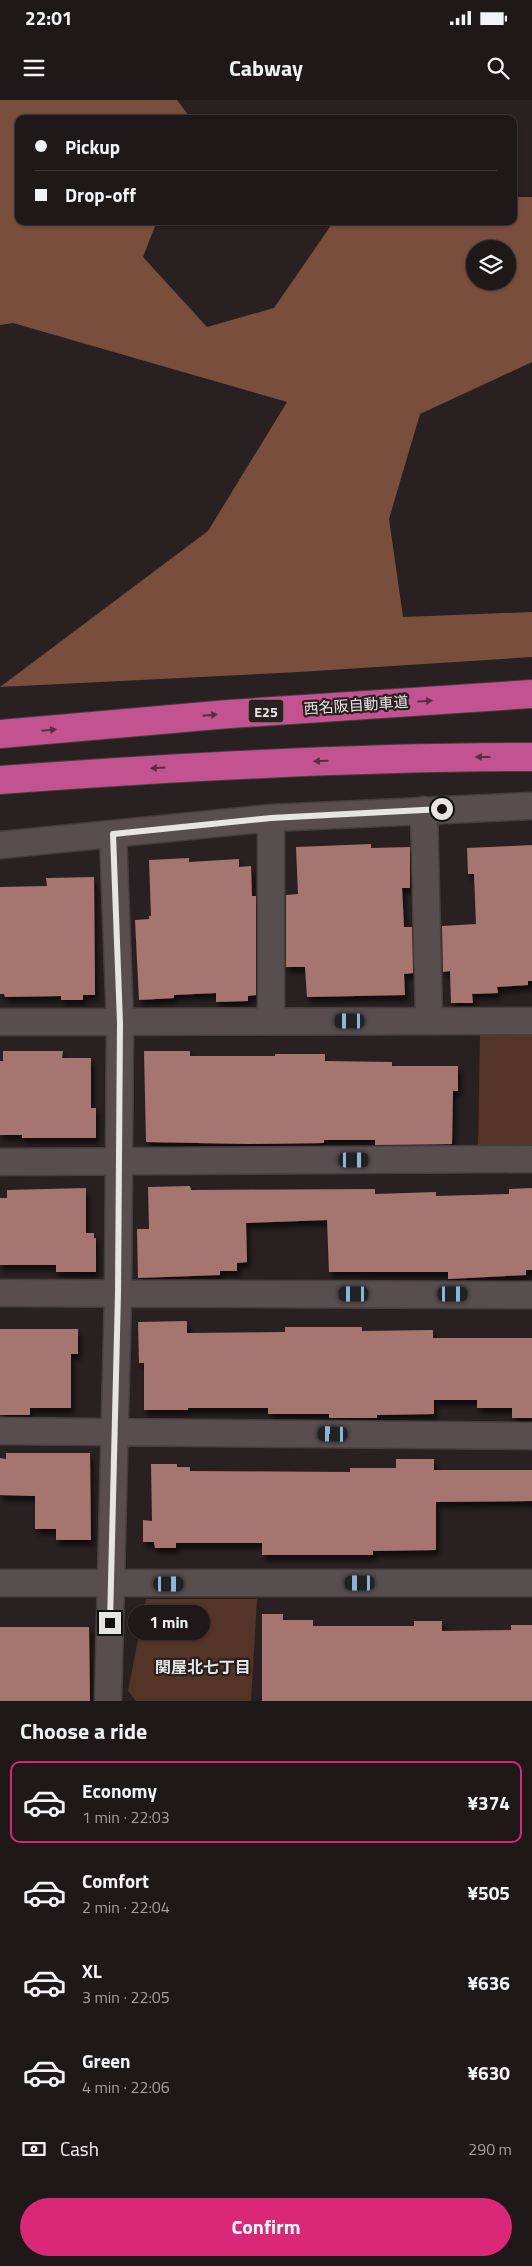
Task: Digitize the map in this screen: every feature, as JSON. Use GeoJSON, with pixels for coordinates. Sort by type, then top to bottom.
{"type":"FeatureCollection","features":[{"type":"Feature","properties":{"kind":"highway","name":"西名阪自動車道"},"geometry":{"type":"LineString","coordinates":[[0,734],[229,714],[532,694]]}},
{"type":"Feature","properties":{"kind":"highway"},"geometry":{"type":"LineString","coordinates":[[0,780],[158,768],[326,761],[532,757]]}},
{"type":"Feature","properties":{"kind":"street"},"geometry":{"type":"LineString","coordinates":[[0,845],[271,818],[532,806]]}},
{"type":"Feature","properties":{"kind":"street"},"geometry":{"type":"LineString","coordinates":[[424,810],[429,1020]]}},
{"type":"Feature","properties":{"kind":"street"},"geometry":{"type":"LineString","coordinates":[[271,818],[271,1021]]}},
{"type":"Feature","properties":{"kind":"street"},"geometry":{"type":"LineString","coordinates":[[108,1701],[118,1293],[120,1023],[113,834]]}},
{"type":"Feature","properties":{"kind":"street"},"geometry":{"type":"LineString","coordinates":[[0,1022],[532,1021]]}},
{"type":"Feature","properties":{"kind":"street"},"geometry":{"type":"LineString","coordinates":[[0,1162],[532,1159]]}},
{"type":"Feature","properties":{"kind":"street"},"geometry":{"type":"LineString","coordinates":[[0,1293],[532,1295]]}},
{"type":"Feature","properties":{"kind":"street"},"geometry":{"type":"LineString","coordinates":[[0,1432],[532,1436]]}},
{"type":"Feature","properties":{"kind":"street"},"geometry":{"type":"LineString","coordinates":[[0,1583],[532,1583]]}},
{"type":"Feature","properties":{"kind":"shaded area"},"geometry":{"type":"Polygon","coordinates":[[[0,100],[177,100],[188,115],[15,115],[15,225],[155,225],[143,257],[207,327],[274,308],[331,225],[517,225],[517,197],[532,197],[532,362],[420,414],[389,519],[403,617],[532,612],[532,657],[299,672],[0,687],[208,531],[287,402],[13,323],[0,325],[0,100]]]}},
{"type":"Feature","properties":{"kind":"shaded area"},"geometry":{"type":"Polygon","coordinates":[[[532,1030],[532,1148],[478,1148],[480,1031],[532,1030]]]}},
{"type":"Feature","properties":{"kind":"shaded area"},"geometry":{"type":"Polygon","coordinates":[[[146,1599],[257,1599],[251,1701],[136,1701],[128,1691],[146,1599]]]}},
{"type":"Feature","properties":{"kind":"building"},"geometry":{"type":"Polygon","coordinates":[[[371,844],[371,848],[410,847],[410,888],[402,888],[404,927],[412,927],[413,973],[404,974],[405,995],[307,997],[305,967],[286,967],[286,895],[298,894],[296,847],[371,844]]]}},
{"type":"Feature","properties":{"kind":"building"},"geometry":{"type":"Polygon","coordinates":[[[532,845],[532,981],[528,981],[528,985],[497,987],[498,993],[472,994],[473,1003],[451,1003],[450,971],[443,972],[442,926],[476,924],[474,874],[468,874],[467,848],[532,845]]]}},
{"type":"Feature","properties":{"kind":"building"},"geometry":{"type":"Polygon","coordinates":[[[189,858],[189,862],[239,859],[239,867],[251,866],[252,896],[256,896],[256,995],[248,996],[248,1001],[216,1002],[216,993],[174,995],[174,998],[139,1000],[135,920],[149,919],[149,916],[151,916],[149,860],[189,858]]]}},
{"type":"Feature","properties":{"kind":"building"},"geometry":{"type":"Polygon","coordinates":[[[94,877],[95,995],[83,995],[83,1000],[61,1000],[61,996],[5,997],[4,994],[0,994],[0,887],[47,886],[46,878],[94,877]]]}},
{"type":"Feature","properties":{"kind":"building"},"geometry":{"type":"Polygon","coordinates":[[[3,1051],[63,1051],[62,1058],[91,1058],[91,1108],[96,1108],[96,1138],[22,1138],[22,1135],[0,1135],[0,1061],[3,1061],[3,1051]]]}},
{"type":"Feature","properties":{"kind":"building"},"geometry":{"type":"Polygon","coordinates":[[[144,1051],[190,1051],[190,1056],[325,1054],[325,1061],[392,1062],[392,1066],[458,1066],[458,1091],[453,1091],[452,1144],[375,1145],[375,1140],[324,1140],[324,1143],[250,1144],[146,1142],[144,1051]]]}},
{"type":"Feature","properties":{"kind":"building"},"geometry":{"type":"Polygon","coordinates":[[[190,1186],[191,1190],[375,1189],[375,1194],[436,1192],[436,1196],[509,1194],[509,1189],[532,1188],[532,1270],[526,1270],[526,1275],[448,1279],[448,1272],[329,1272],[327,1220],[246,1223],[247,1262],[237,1263],[237,1271],[220,1271],[220,1275],[138,1278],[137,1229],[149,1229],[148,1187],[190,1186]]]}},
{"type":"Feature","properties":{"kind":"building"},"geometry":{"type":"Polygon","coordinates":[[[86,1188],[86,1233],[94,1233],[94,1238],[96,1238],[96,1272],[56,1272],[56,1265],[0,1265],[0,1198],[7,1198],[7,1190],[86,1188]]]}},
{"type":"Feature","properties":{"kind":"building"},"geometry":{"type":"Polygon","coordinates":[[[187,1321],[187,1333],[285,1332],[285,1327],[362,1327],[362,1331],[433,1330],[433,1338],[532,1338],[532,1418],[512,1418],[512,1408],[477,1408],[477,1400],[434,1400],[434,1414],[377,1415],[377,1418],[329,1418],[329,1414],[268,1414],[268,1408],[144,1410],[144,1363],[139,1363],[138,1322],[187,1321]]]}},
{"type":"Feature","properties":{"kind":"building"},"geometry":{"type":"Polygon","coordinates":[[[0,1329],[78,1329],[78,1354],[71,1354],[71,1408],[30,1408],[30,1415],[0,1415],[0,1329]]]}},
{"type":"Feature","properties":{"kind":"building"},"geometry":{"type":"Polygon","coordinates":[[[6,1453],[90,1453],[91,1540],[56,1540],[56,1529],[35,1529],[35,1496],[0,1495],[0,1458],[6,1459],[6,1453]]]}},
{"type":"Feature","properties":{"kind":"building"},"geometry":{"type":"Polygon","coordinates":[[[396,1459],[434,1459],[434,1470],[532,1470],[532,1501],[436,1502],[436,1550],[373,1551],[373,1555],[262,1555],[262,1543],[176,1543],[176,1548],[155,1548],[154,1542],[143,1542],[143,1520],[152,1521],[151,1464],[177,1464],[177,1467],[190,1467],[190,1471],[350,1472],[350,1468],[396,1468],[396,1459]]]}},
{"type":"Feature","properties":{"kind":"building"},"geometry":{"type":"Polygon","coordinates":[[[262,1614],[283,1614],[283,1620],[313,1620],[313,1626],[414,1626],[414,1621],[442,1621],[442,1631],[511,1630],[511,1625],[532,1625],[532,1701],[262,1701],[262,1614]]]}},
{"type":"Feature","properties":{"kind":"building"},"geometry":{"type":"Polygon","coordinates":[[[0,1627],[89,1627],[90,1701],[0,1701],[0,1627]]]}},
{"type":"Feature","properties":{"kind":"district","name":"関屋北七丁目"},"geometry":{"type":"Point","coordinates":[203,1667]}},
{"type":"Feature","properties":{"kind":"route"},"geometry":{"type":"LineString","coordinates":[[110,1623],[118,1293],[120,1023],[113,834],[271,818],[442,809]]}}]}
